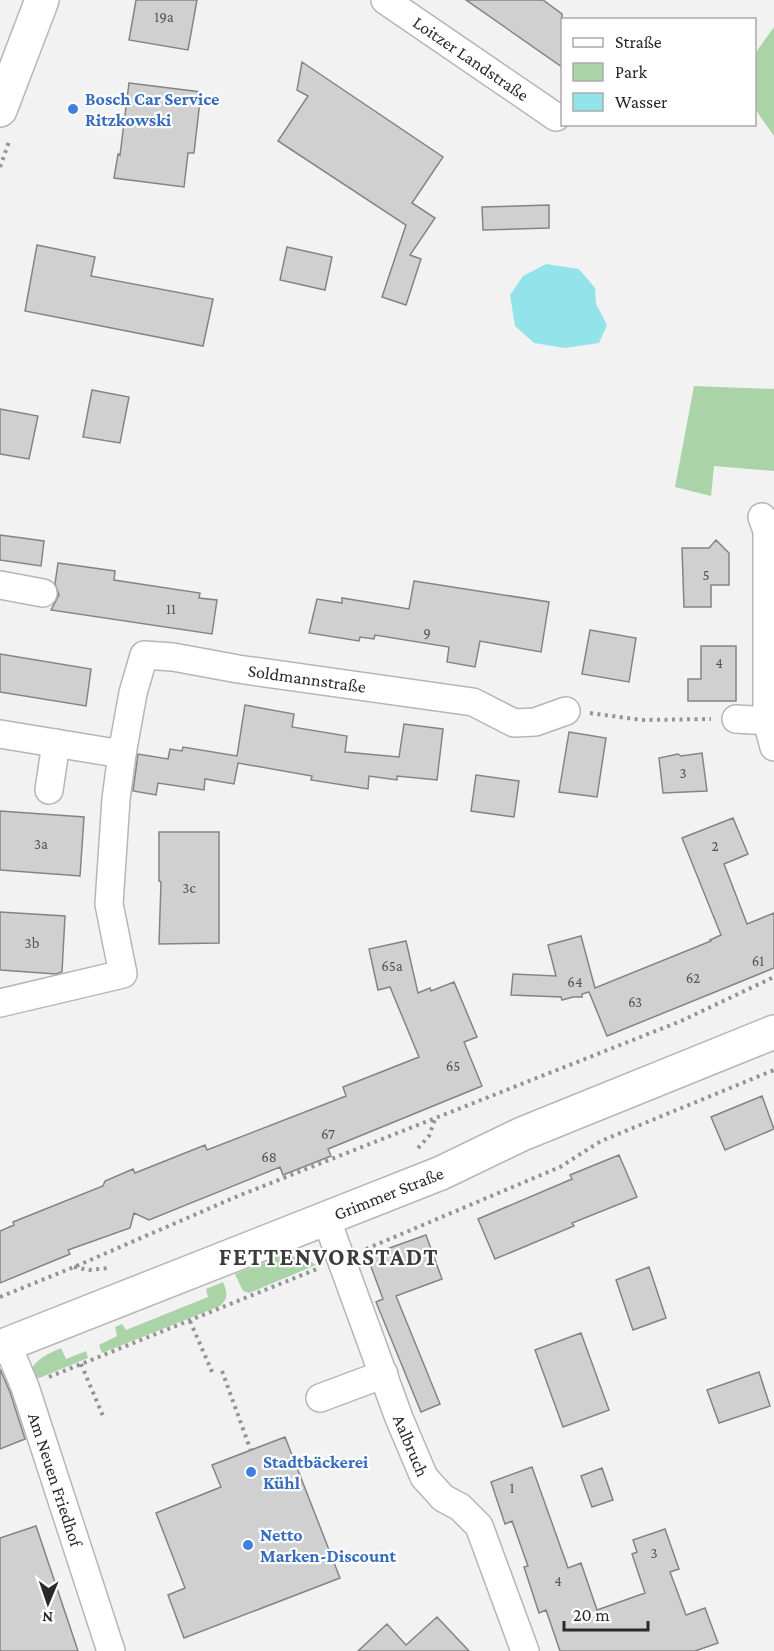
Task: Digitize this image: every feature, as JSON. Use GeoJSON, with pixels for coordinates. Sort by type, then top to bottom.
{"type":"FeatureCollection","features":[{"type":"Feature","properties":{"kind":"main road"},"geometry":{"type":"LineString","coordinates":[[0,110],[42,0]]}},
{"type":"Feature","properties":{"kind":"main road","name":"Grimmer Straße"},"geometry":{"type":"LineString","coordinates":[[4,1346],[441,1173],[522,1134],[774,1032]]}},
{"type":"Feature","properties":{"kind":"street","name":"Loitzer Landstraße"},"geometry":{"type":"LineString","coordinates":[[385,0],[556,117]]}},
{"type":"Feature","properties":{"kind":"street"},"geometry":{"type":"LineString","coordinates":[[762,517],[767,531],[767,721],[774,747]]}},
{"type":"Feature","properties":{"kind":"street"},"geometry":{"type":"LineString","coordinates":[[0,585],[43,592]]}},
{"type":"Feature","properties":{"kind":"street","name":"Soldmannstraße"},"geometry":{"type":"LineString","coordinates":[[0,1003],[123,974],[109,904],[116,798],[122,754],[144,655],[173,657],[238,669],[473,702],[514,723],[535,722],[566,711]]}},
{"type":"Feature","properties":{"kind":"street"},"geometry":{"type":"LineString","coordinates":[[736,719],[767,721]]}},
{"type":"Feature","properties":{"kind":"street"},"geometry":{"type":"LineString","coordinates":[[0,734],[122,754]]}},
{"type":"Feature","properties":{"kind":"street"},"geometry":{"type":"LineString","coordinates":[[48,790],[56,743]]}},
{"type":"Feature","properties":{"kind":"street","name":"Aalbruch"},"geometry":{"type":"LineString","coordinates":[[326,1218],[399,1418],[424,1477],[442,1498],[460,1507],[479,1526],[525,1651]]}},
{"type":"Feature","properties":{"kind":"street","name":"Am Neuen Friedhof"},"geometry":{"type":"LineString","coordinates":[[4,1346],[25,1386],[111,1651]]}},
{"type":"Feature","properties":{"kind":"street"},"geometry":{"type":"LineString","coordinates":[[320,1398],[384,1374]]}},
{"type":"Feature","properties":{"kind":"path"},"geometry":{"type":"LineString","coordinates":[[566,711],[642,720],[736,719]]}},
{"type":"Feature","properties":{"kind":"path"},"geometry":{"type":"LineString","coordinates":[[0,1297],[74,1268],[238,1196],[681,1021],[774,977]]}},
{"type":"Feature","properties":{"kind":"path"},"geometry":{"type":"LineString","coordinates":[[25,1386],[190,1321],[560,1167],[601,1141],[774,1070]]}},
{"type":"Feature","properties":{"kind":"path"},"geometry":{"type":"LineString","coordinates":[[190,1321],[213,1374]]}},
{"type":"Feature","properties":{"kind":"path"},"geometry":{"type":"LineString","coordinates":[[81,1364],[103,1416]]}},
{"type":"Feature","properties":{"kind":"path"},"geometry":{"type":"LineString","coordinates":[[222,1371],[251,1451]]}},
{"type":"Feature","properties":{"kind":"green space"},"geometry":{"type":"Polygon","coordinates":[[[774,27],[774,136],[756,110],[756,52],[774,27]]]}},
{"type":"Feature","properties":{"kind":"green space"},"geometry":{"type":"Polygon","coordinates":[[[694,386],[774,389],[774,471],[714,466],[711,496],[675,487],[694,386]]]}},
{"type":"Feature","properties":{"kind":"green space"},"geometry":{"type":"Polygon","coordinates":[[[280,1256],[308,1260],[316,1265],[249,1293],[243,1291],[235,1274],[280,1256]]]}},
{"type":"Feature","properties":{"kind":"green space"},"geometry":{"type":"Polygon","coordinates":[[[223,1282],[226,1295],[220,1306],[102,1353],[99,1345],[117,1336],[115,1327],[122,1324],[126,1330],[208,1297],[206,1289],[223,1282]]]}},
{"type":"Feature","properties":{"kind":"green space"},"geometry":{"type":"Polygon","coordinates":[[[61,1348],[66,1359],[86,1351],[88,1358],[32,1381],[31,1374],[35,1364],[61,1348]]]}},
{"type":"Feature","properties":{"kind":"water"},"geometry":{"type":"Polygon","coordinates":[[[546,264],[579,269],[595,288],[596,304],[607,325],[599,343],[565,348],[534,343],[515,326],[510,295],[523,276],[546,264]]]}},
{"type":"Feature","properties":{"kind":"building"},"geometry":{"type":"Polygon","coordinates":[[[136,0],[197,0],[188,50],[129,40],[136,0]]]}},
{"type":"Feature","properties":{"kind":"building"},"geometry":{"type":"Polygon","coordinates":[[[466,0],[543,0],[562,14],[561,66],[466,0]]]}},
{"type":"Feature","properties":{"kind":"building"},"geometry":{"type":"Polygon","coordinates":[[[302,62],[443,157],[412,203],[435,218],[410,255],[421,259],[406,305],[382,297],[406,225],[278,141],[308,96],[297,90],[302,62]]]}},
{"type":"Feature","properties":{"kind":"building"},"geometry":{"type":"Polygon","coordinates":[[[129,83],[201,92],[194,153],[188,153],[184,187],[114,178],[118,154],[120,155],[129,83]]]}},
{"type":"Feature","properties":{"kind":"building"},"geometry":{"type":"Polygon","coordinates":[[[549,205],[549,228],[483,230],[482,207],[549,205]]]}},
{"type":"Feature","properties":{"kind":"building"},"geometry":{"type":"Polygon","coordinates":[[[37,245],[95,257],[91,276],[213,299],[203,346],[25,311],[37,245]]]}},
{"type":"Feature","properties":{"kind":"building"},"geometry":{"type":"Polygon","coordinates":[[[287,247],[332,257],[325,290],[280,280],[287,247]]]}},
{"type":"Feature","properties":{"kind":"building"},"geometry":{"type":"Polygon","coordinates":[[[92,390],[129,397],[120,443],[83,437],[92,390]]]}},
{"type":"Feature","properties":{"kind":"building"},"geometry":{"type":"Polygon","coordinates":[[[0,409],[38,416],[29,459],[0,454],[0,409]]]}},
{"type":"Feature","properties":{"kind":"building"},"geometry":{"type":"Polygon","coordinates":[[[0,535],[44,541],[41,566],[0,560],[0,535]]]}},
{"type":"Feature","properties":{"kind":"building"},"geometry":{"type":"Polygon","coordinates":[[[716,540],[729,553],[729,585],[711,585],[711,607],[684,607],[682,548],[709,548],[716,540]]]}},
{"type":"Feature","properties":{"kind":"building"},"geometry":{"type":"Polygon","coordinates":[[[58,563],[115,571],[114,580],[200,593],[199,598],[217,600],[212,634],[51,610],[59,595],[55,584],[58,563]]]}},
{"type":"Feature","properties":{"kind":"building"},"geometry":{"type":"Polygon","coordinates":[[[414,581],[549,602],[541,652],[480,641],[475,667],[447,662],[449,647],[375,635],[374,639],[360,637],[359,641],[309,633],[317,599],[342,603],[342,598],[409,609],[414,581]]]}},
{"type":"Feature","properties":{"kind":"building"},"geometry":{"type":"Polygon","coordinates":[[[590,630],[636,638],[629,682],[582,674],[590,630]]]}},
{"type":"Feature","properties":{"kind":"building"},"geometry":{"type":"Polygon","coordinates":[[[701,646],[736,646],[736,701],[688,701],[688,679],[701,679],[701,646]]]}},
{"type":"Feature","properties":{"kind":"building"},"geometry":{"type":"Polygon","coordinates":[[[0,654],[91,669],[86,706],[0,692],[0,654]]]}},
{"type":"Feature","properties":{"kind":"building"},"geometry":{"type":"Polygon","coordinates":[[[245,705],[294,714],[292,727],[347,736],[345,752],[399,757],[404,724],[443,729],[437,780],[397,776],[397,780],[369,776],[368,789],[311,780],[312,776],[238,763],[234,784],[205,779],[204,790],[158,783],[156,795],[133,791],[138,754],[168,759],[170,749],[182,751],[183,747],[237,756],[245,705]]]}},
{"type":"Feature","properties":{"kind":"building"},"geometry":{"type":"Polygon","coordinates":[[[569,732],[606,738],[597,797],[559,792],[569,732]]]}},
{"type":"Feature","properties":{"kind":"building"},"geometry":{"type":"Polygon","coordinates":[[[702,753],[707,791],[663,793],[659,758],[702,753]]]}},
{"type":"Feature","properties":{"kind":"building"},"geometry":{"type":"Polygon","coordinates":[[[476,775],[519,781],[514,817],[471,811],[476,775]]]}},
{"type":"Feature","properties":{"kind":"building"},"geometry":{"type":"Polygon","coordinates":[[[0,811],[84,817],[80,876],[0,870],[0,811]]]}},
{"type":"Feature","properties":{"kind":"building"},"geometry":{"type":"Polygon","coordinates":[[[733,818],[748,854],[724,864],[747,924],[774,913],[774,968],[607,1036],[589,992],[582,994],[582,997],[562,1000],[561,997],[511,995],[513,974],[556,976],[548,945],[581,936],[595,988],[721,935],[682,838],[733,818]]]}},
{"type":"Feature","properties":{"kind":"building"},"geometry":{"type":"Polygon","coordinates":[[[159,832],[219,832],[219,943],[159,944],[161,882],[159,881],[159,832]]]}},
{"type":"Feature","properties":{"kind":"building"},"geometry":{"type":"Polygon","coordinates":[[[0,912],[65,916],[62,972],[56,974],[0,970],[0,912]]]}},
{"type":"Feature","properties":{"kind":"building"},"geometry":{"type":"Polygon","coordinates":[[[406,941],[418,993],[430,988],[431,991],[454,982],[477,1037],[464,1042],[482,1086],[328,1149],[331,1156],[283,1175],[280,1167],[149,1220],[134,1213],[130,1228],[68,1250],[70,1254],[0,1283],[0,1231],[14,1225],[13,1222],[103,1186],[105,1181],[133,1169],[135,1173],[205,1145],[207,1150],[346,1096],[343,1087],[419,1057],[390,987],[378,990],[369,949],[406,941]]]}},
{"type":"Feature","properties":{"kind":"building"},"geometry":{"type":"Polygon","coordinates":[[[762,1096],[774,1129],[725,1150],[711,1117],[762,1096]]]}},
{"type":"Feature","properties":{"kind":"building"},"geometry":{"type":"Polygon","coordinates":[[[619,1155],[637,1197],[572,1223],[574,1226],[495,1259],[478,1219],[572,1179],[570,1175],[619,1155]]]}},
{"type":"Feature","properties":{"kind":"building"},"geometry":{"type":"Polygon","coordinates":[[[426,1235],[442,1279],[396,1296],[440,1404],[421,1412],[376,1302],[383,1299],[367,1256],[426,1235]]]}},
{"type":"Feature","properties":{"kind":"building"},"geometry":{"type":"Polygon","coordinates":[[[649,1267],[666,1318],[633,1330],[616,1280],[649,1267]]]}},
{"type":"Feature","properties":{"kind":"building"},"geometry":{"type":"Polygon","coordinates":[[[581,1333],[609,1410],[563,1427],[535,1350],[581,1333]]]}},
{"type":"Feature","properties":{"kind":"building"},"geometry":{"type":"Polygon","coordinates":[[[0,1369],[25,1439],[0,1449],[0,1369]]]}},
{"type":"Feature","properties":{"kind":"building"},"geometry":{"type":"Polygon","coordinates":[[[759,1372],[770,1406],[719,1423],[707,1390],[759,1372]]]}},
{"type":"Feature","properties":{"kind":"building","name":"Netto Marken-Discount"},"geometry":{"type":"Polygon","coordinates":[[[285,1437],[340,1578],[184,1638],[168,1595],[185,1588],[156,1513],[221,1487],[212,1465],[285,1437]]]}},
{"type":"Feature","properties":{"kind":"building"},"geometry":{"type":"Polygon","coordinates":[[[532,1467],[568,1568],[581,1563],[597,1610],[645,1593],[632,1554],[637,1552],[633,1540],[665,1529],[679,1569],[670,1572],[686,1615],[705,1608],[718,1643],[695,1651],[560,1651],[546,1610],[539,1613],[524,1567],[528,1566],[512,1521],[505,1524],[491,1482],[532,1467]]]}},
{"type":"Feature","properties":{"kind":"building"},"geometry":{"type":"Polygon","coordinates":[[[602,1468],[613,1500],[592,1507],[581,1476],[602,1468]]]}},
{"type":"Feature","properties":{"kind":"building"},"geometry":{"type":"Polygon","coordinates":[[[36,1526],[78,1651],[0,1651],[0,1538],[36,1526]]]}},
{"type":"Feature","properties":{"kind":"building"},"geometry":{"type":"Polygon","coordinates":[[[437,1617],[469,1651],[358,1651],[387,1624],[406,1645],[437,1617]]]}},
{"type":"Feature","properties":{"kind":"place","name":"Bosch Car Service Ritzkowski"},"geometry":{"type":"Point","coordinates":[73,109]}},
{"type":"Feature","properties":{"kind":"place","name":"Stadtbäckerei Kühl"},"geometry":{"type":"Point","coordinates":[251,1472]}},
{"type":"Feature","properties":{"kind":"place","name":"Netto Marken-Discount"},"geometry":{"type":"Point","coordinates":[248,1545]}},
{"type":"Feature","properties":{"kind":"district","name":"FETTENVORSTADT"},"geometry":{"type":"Point","coordinates":[329,1257]}}]}
